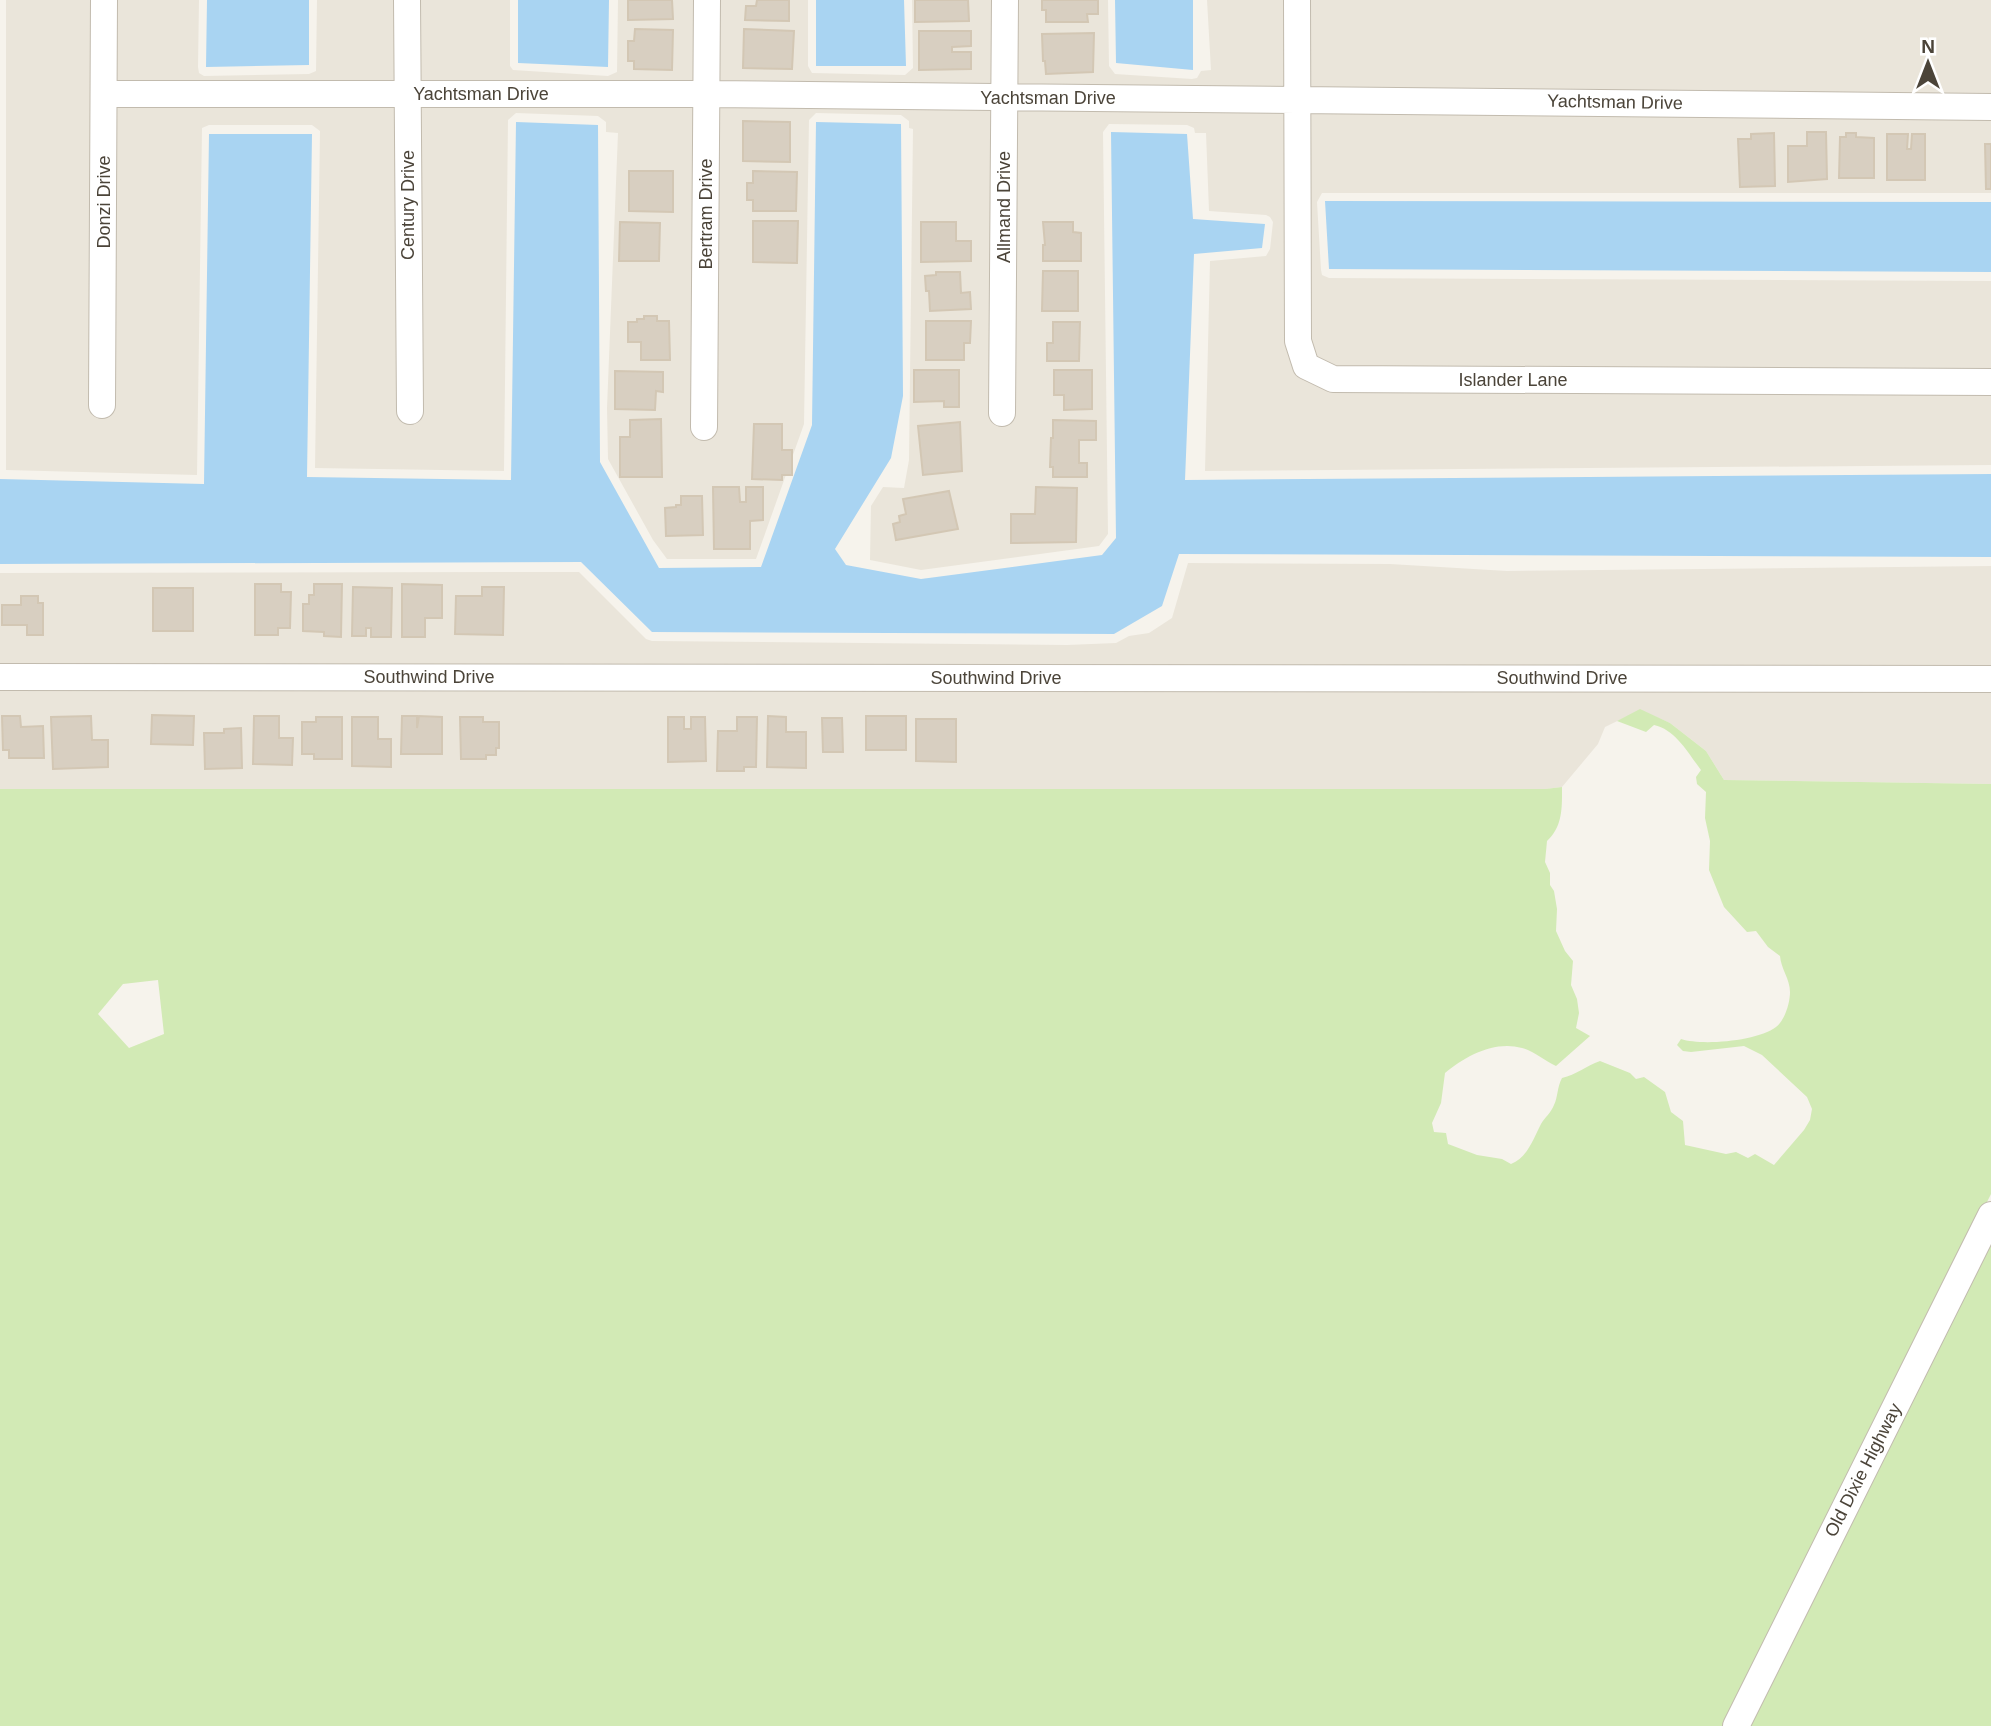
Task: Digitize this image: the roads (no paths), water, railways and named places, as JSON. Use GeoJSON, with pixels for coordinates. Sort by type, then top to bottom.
{"type":"FeatureCollection","features":[{"type":"Feature","properties":{"kind":"street","name":"Donzi Drive"},"geometry":{"type":"LineString","coordinates":[[102,405],[104,0]]}},
{"type":"Feature","properties":{"kind":"street","name":"Century Drive"},"geometry":{"type":"LineString","coordinates":[[407,0],[410,411]]}},
{"type":"Feature","properties":{"kind":"street","name":"Bertram Drive"},"geometry":{"type":"LineString","coordinates":[[704,427],[707,0]]}},
{"type":"Feature","properties":{"kind":"street","name":"Allmand Drive"},"geometry":{"type":"LineString","coordinates":[[1002,413],[1004,0]]}},
{"type":"Feature","properties":{"kind":"street","name":"Islander Lane"},"geometry":{"type":"LineString","coordinates":[[1297,0],[1298,341],[1306,366],[1333,379],[1991,382]]}},
{"type":"Feature","properties":{"kind":"street","name":"Yachtsman Drive"},"geometry":{"type":"LineString","coordinates":[[104,94],[707,94],[1991,107]]}},
{"type":"Feature","properties":{"kind":"street","name":"Southwind Drive"},"geometry":{"type":"LineString","coordinates":[[0,677],[1991,678]]}},
{"type":"Feature","properties":{"kind":"street","name":"Old Dixie Highway"},"geometry":{"type":"LineString","coordinates":[[1736,1726],[1991,1215]]}},
{"type":"Feature","properties":{"kind":"water"},"geometry":{"type":"Polygon","coordinates":[[[207,0],[309,0],[309,65],[206,67],[207,0]]]}},
{"type":"Feature","properties":{"kind":"water"},"geometry":{"type":"Polygon","coordinates":[[[518,0],[609,0],[608,67],[518,63],[518,0]]]}},
{"type":"Feature","properties":{"kind":"water"},"geometry":{"type":"Polygon","coordinates":[[[816,0],[904,0],[906,66],[816,66],[816,0]]]}},
{"type":"Feature","properties":{"kind":"water"},"geometry":{"type":"Polygon","coordinates":[[[1115,0],[1193,0],[1193,70],[1116,63],[1115,0]]]}},
{"type":"Feature","properties":{"kind":"water"},"geometry":{"type":"Polygon","coordinates":[[[516,122],[598,125],[600,462],[659,568],[761,567],[812,425],[816,122],[901,124],[903,396],[891,458],[835,549],[846,565],[921,579],[1102,555],[1116,538],[1111,132],[1187,134],[1193,219],[1265,224],[1262,248],[1194,254],[1185,480],[1991,474],[1991,557],[1179,554],[1162,606],[1114,634],[652,632],[581,562],[0,564],[0,479],[204,484],[209,134],[312,134],[307,477],[511,480],[516,122]]]}},
{"type":"Feature","properties":{"kind":"water"},"geometry":{"type":"Polygon","coordinates":[[[1325,201],[1991,202],[1991,272],[1329,269],[1325,201]]]}}]}
